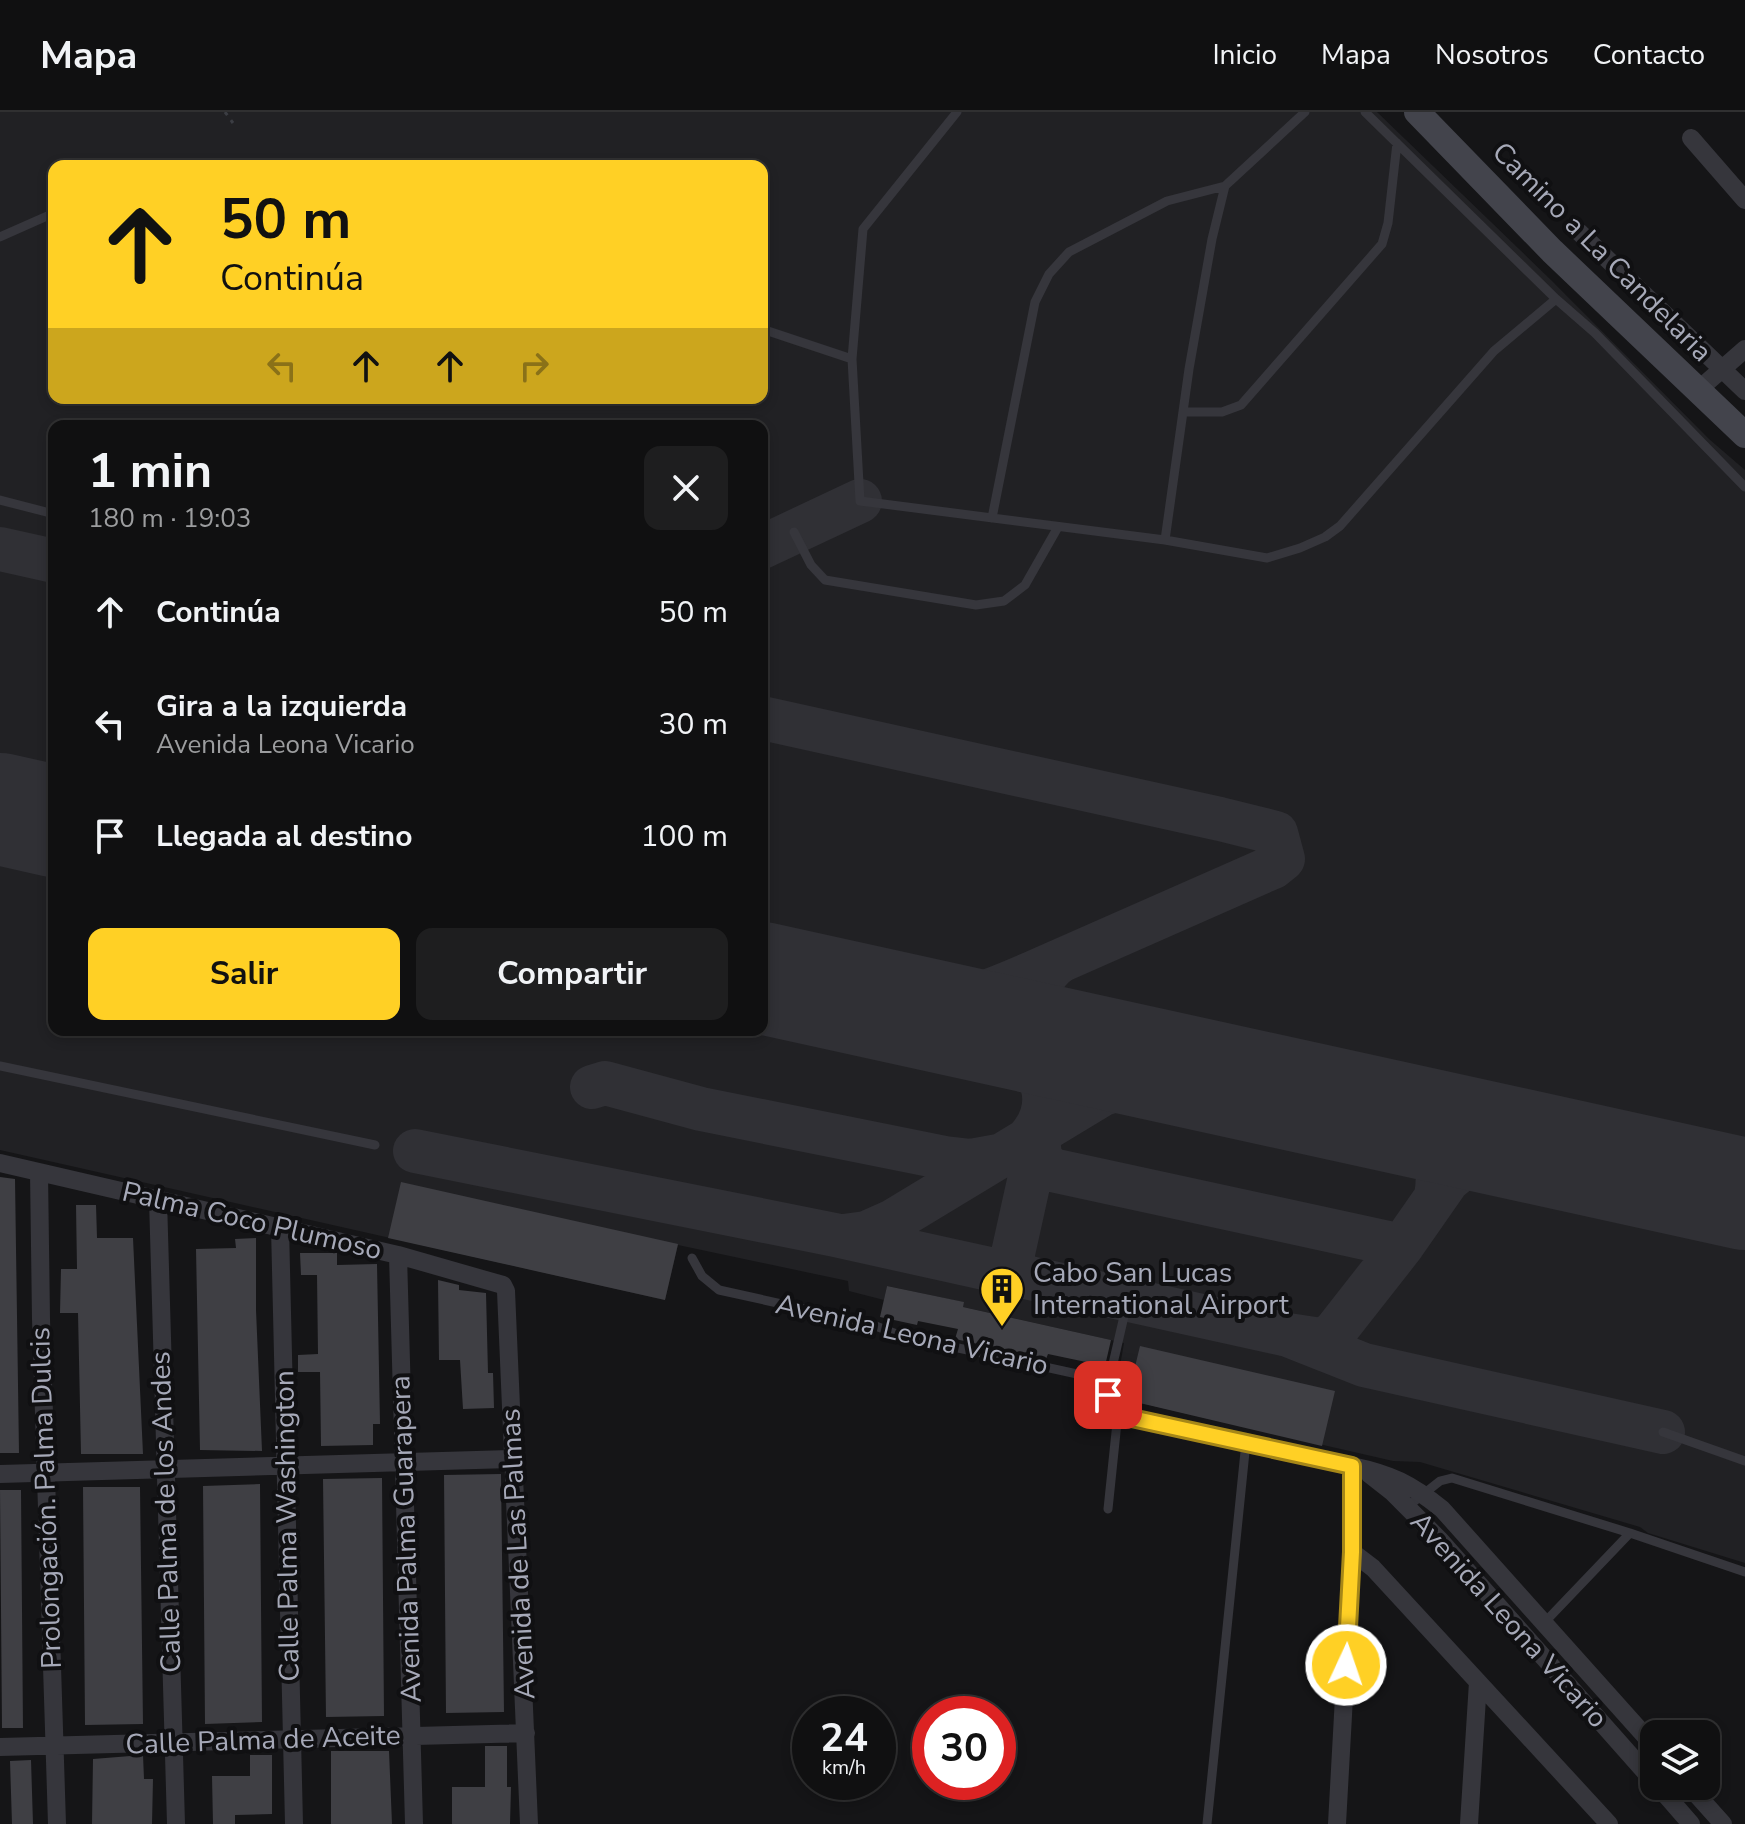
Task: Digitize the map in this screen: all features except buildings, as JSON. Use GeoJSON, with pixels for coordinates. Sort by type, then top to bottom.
{"type":"FeatureCollection","features":[{"type":"Feature","properties":{"kind":"street","name":"Camino a La Candelaria"},"geometry":{"type":"LineString","coordinates":[[1417,112],[1552,251],[1745,435]]}},
{"type":"Feature","properties":{"kind":"street"},"geometry":{"type":"LineString","coordinates":[[1691,138],[1741,188]]}},
{"type":"Feature","properties":{"kind":"street"},"geometry":{"type":"LineString","coordinates":[[1579,232],[1745,391]]}},
{"type":"Feature","properties":{"kind":"street"},"geometry":{"type":"LineString","coordinates":[[1697,391],[1745,349]]}},
{"type":"Feature","properties":{"kind":"street","name":"Palma Coco Plumoso"},"geometry":{"type":"LineString","coordinates":[[0,1163],[398,1255],[503,1285]]}},
{"type":"Feature","properties":{"kind":"street","name":"Prolongación. Palma Dulcis"},"geometry":{"type":"LineString","coordinates":[[39,1172],[57,1824]]}},
{"type":"Feature","properties":{"kind":"street","name":"Calle Palma de los Andes"},"geometry":{"type":"LineString","coordinates":[[158,1199],[176,1824]]}},
{"type":"Feature","properties":{"kind":"street","name":"Calle Palma Washington"},"geometry":{"type":"LineString","coordinates":[[280,1227],[294,1824]]}},
{"type":"Feature","properties":{"kind":"street","name":"Avenida Palma Guarapera"},"geometry":{"type":"LineString","coordinates":[[398,1255],[414,1824]]}},
{"type":"Feature","properties":{"kind":"street","name":"Avenida de Las Palmas"},"geometry":{"type":"LineString","coordinates":[[503,1285],[506,1291],[529,1824]]}},
{"type":"Feature","properties":{"kind":"street"},"geometry":{"type":"LineString","coordinates":[[0,1474],[514,1459]]}},
{"type":"Feature","properties":{"kind":"street"},"geometry":{"type":"LineString","coordinates":[[1337,1824],[1354,1466]]}},
{"type":"Feature","properties":{"kind":"street","name":"Avenida Leona Vicario"},"geometry":{"type":"LineString","coordinates":[[1354,1466],[1397,1478],[1422,1493],[1455,1522],[1640,1730]]}},
{"type":"Feature","properties":{"kind":"street","name":"Avenida Leona Vicario"},"geometry":{"type":"LineString","coordinates":[[1354,1466],[1381,1482],[1439,1539],[1640,1766]]}},
{"type":"Feature","properties":{"kind":"street"},"geometry":{"type":"LineString","coordinates":[[1352,1552],[1373,1568],[1609,1824]]}},
{"type":"Feature","properties":{"kind":"street"},"geometry":{"type":"LineString","coordinates":[[1469,1824],[1478,1682]]}},
{"type":"Feature","properties":{"kind":"street","name":"Calle Palma de Aceite"},"geometry":{"type":"LineString","coordinates":[[0,1747],[526,1733]]}},
{"type":"Feature","properties":{"kind":"street","name":"Avenida Leona Vicario"},"geometry":{"type":"LineString","coordinates":[[1670,1800],[1691,1824]]}},
{"type":"Feature","properties":{"kind":"street"},"geometry":{"type":"LineString","coordinates":[[1702,1800],[1723,1824]]}},
{"type":"Feature","properties":{"kind":"lane"},"geometry":{"type":"LineString","coordinates":[[957,112],[863,229],[852,359],[860,501],[1165,540],[1267,558],[1325,537],[1340,526],[1494,351],[1556,299]]}},
{"type":"Feature","properties":{"kind":"lane"},"geometry":{"type":"LineString","coordinates":[[992,518],[1035,302],[1049,274],[1069,252],[1167,201],[1225,186],[1305,112]]}},
{"type":"Feature","properties":{"kind":"lane"},"geometry":{"type":"LineString","coordinates":[[1365,112],[1556,299],[1595,333],[1745,487]]}},
{"type":"Feature","properties":{"kind":"lane"},"geometry":{"type":"LineString","coordinates":[[1183,412],[1222,412],[1241,405],[1382,244],[1388,223],[1397,143]]}},
{"type":"Feature","properties":{"kind":"lane"},"geometry":{"type":"LineString","coordinates":[[1165,540],[1212,239],[1225,186]]}},
{"type":"Feature","properties":{"kind":"lane"},"geometry":{"type":"LineString","coordinates":[[0,237],[48,216]]}},
{"type":"Feature","properties":{"kind":"lane"},"geometry":{"type":"LineString","coordinates":[[768,331],[852,359]]}},
{"type":"Feature","properties":{"kind":"lane"},"geometry":{"type":"LineString","coordinates":[[0,500],[48,512]]}},
{"type":"Feature","properties":{"kind":"lane"},"geometry":{"type":"LineString","coordinates":[[794,532],[811,565],[825,580],[976,605],[1004,601],[1025,585],[1058,527]]}},
{"type":"Feature","properties":{"kind":"lane"},"geometry":{"type":"LineString","coordinates":[[0,1066],[375,1145]]}},
{"type":"Feature","properties":{"kind":"lane","name":"Avenida Leona Vicario"},"geometry":{"type":"LineString","coordinates":[[692,1258],[702,1276],[719,1290],[868,1323],[899,1335],[1109,1381]]}},
{"type":"Feature","properties":{"kind":"lane"},"geometry":{"type":"LineString","coordinates":[[1108,1509],[1118,1413],[1108,1395],[1109,1381],[1128,1299]]}},
{"type":"Feature","properties":{"kind":"lane","name":"Avenida Leona Vicario"},"geometry":{"type":"LineString","coordinates":[[1118,1413],[1354,1466]]}},
{"type":"Feature","properties":{"kind":"lane"},"geometry":{"type":"LineString","coordinates":[[1663,1432],[1745,1461]]}},
{"type":"Feature","properties":{"kind":"lane"},"geometry":{"type":"LineString","coordinates":[[1207,1824],[1246,1442]]}},
{"type":"Feature","properties":{"kind":"lane"},"geometry":{"type":"LineString","coordinates":[[1407,1507],[1440,1481],[1452,1478],[1745,1572]]}},
{"type":"Feature","properties":{"kind":"lane"},"geometry":{"type":"LineString","coordinates":[[1544,1623],[1630,1533]]}},
{"type":"Feature","properties":{"kind":"path"},"geometry":{"type":"LineString","coordinates":[[225,112],[233,123]]}},
{"type":"Feature","properties":{"kind":"shaded area","name":"Cabo San Lucas International Airport"},"geometry":{"type":"Polygon","coordinates":[[[0,112],[1377,112],[1551,280],[1709,439],[1745,470],[1745,1563],[1648,1533],[1640,1527],[1420,1462],[1393,1461],[1127,1400],[1120,1366],[1124,1343],[963,1307],[963,1302],[887,1286],[884,1300],[849,1291],[848,1281],[678,1245],[665,1300],[0,1150],[0,112]]]}},
{"type":"Feature","properties":{"kind":"taxiway"},"geometry":{"type":"LineString","coordinates":[[768,544],[860,501]]}},
{"type":"Feature","properties":{"kind":"taxiway"},"geometry":{"type":"LineString","coordinates":[[0,549],[48,560]]}},
{"type":"Feature","properties":{"kind":"taxiway"},"geometry":{"type":"LineString","coordinates":[[768,719],[1276,833],[1283,859],[1273,867],[1062,960],[1047,973],[1038,1001],[1043,1019],[1053,1032],[1083,1049]]}},
{"type":"Feature","properties":{"kind":"taxiway"},"geometry":{"type":"LineString","coordinates":[[893,1007],[938,1005],[959,1000],[1062,960]]}},
{"type":"Feature","properties":{"kind":"taxiway"},"geometry":{"type":"LineString","coordinates":[[827,993],[856,1014],[996,1043],[1025,1059],[1042,1083],[1044,1097],[1043,1111],[1027,1140]]}},
{"type":"Feature","properties":{"kind":"taxiway"},"geometry":{"type":"LineString","coordinates":[[844,1236],[866,1233],[893,1221],[1103,1094],[1153,1078],[1212,1077]]}},
{"type":"Feature","properties":{"kind":"taxiway"},"geometry":{"type":"LineString","coordinates":[[592,1087],[605,1083],[701,1109],[945,1158],[971,1161],[1004,1155]]}},
{"type":"Feature","properties":{"kind":"taxiway"},"geometry":{"type":"LineString","coordinates":[[1377,1114],[1405,1127],[1426,1142],[1436,1164],[1436,1196]]}},
{"type":"Feature","properties":{"kind":"taxiway"},"geometry":{"type":"LineString","coordinates":[[1038,1134],[1040,1159],[1052,1170],[1402,1246]]}},
{"type":"Feature","properties":{"kind":"taxiway"},"geometry":{"type":"LineString","coordinates":[[1024,1276],[1015,1268],[1012,1258],[1037,1145]]}},
{"type":"Feature","properties":{"kind":"taxiway"},"geometry":{"type":"LineString","coordinates":[[1288,1335],[1321,1340],[1333,1334],[1402,1246],[1448,1180],[1460,1170],[1479,1161],[1534,1148]]}},
{"type":"Feature","properties":{"kind":"taxiway"},"geometry":{"type":"LineString","coordinates":[[415,1151],[835,1235],[1288,1335],[1364,1365],[1663,1432]]}},
{"type":"Feature","properties":{"kind":"runway"},"geometry":{"type":"LineString","coordinates":[[0,809],[48,820]]}},
{"type":"Feature","properties":{"kind":"runway"},"geometry":{"type":"LineString","coordinates":[[768,979],[1745,1194]]}},
{"type":"Feature","properties":{"kind":"place","name":"Cabo San Lucas International Airport"},"geometry":{"type":"Point","coordinates":[1002,1328]}},
{"type":"Feature","properties":{"kind":"route"},"geometry":{"type":"LineString","coordinates":[[1108,1395],[1113,1408],[1127,1417],[1352,1466],[1352,1552],[1346,1665]]}}]}
